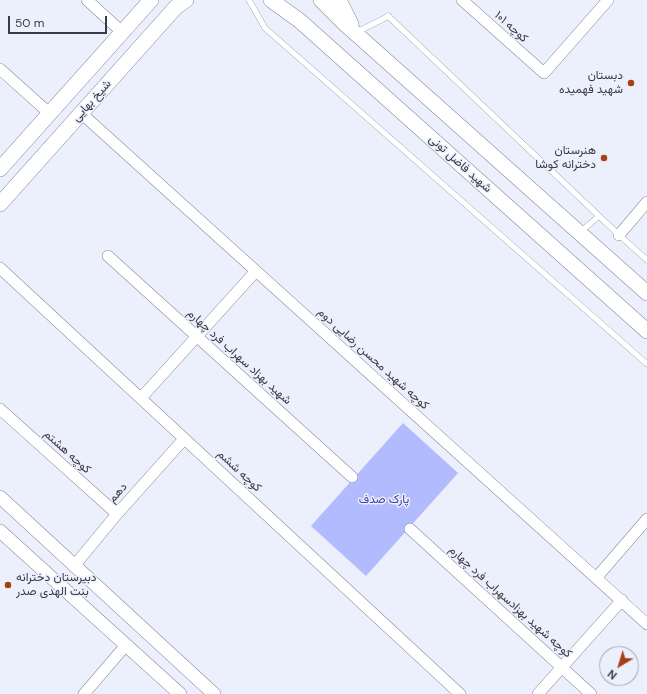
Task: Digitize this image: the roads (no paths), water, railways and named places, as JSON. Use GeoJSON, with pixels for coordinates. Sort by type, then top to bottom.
{"type":"FeatureCollection","features":[{"type":"Feature","properties":{"kind":"main road","name":"شیخ بهایی"},"geometry":{"type":"LineString","coordinates":[[0,168],[150,0]]}},
{"type":"Feature","properties":{"kind":"main road","name":"شیخ بهایی"},"geometry":{"type":"LineString","coordinates":[[0,204],[176,7],[186,0]]}},
{"type":"Feature","properties":{"kind":"main road","name":"شهید فاضل تونی"},"geometry":{"type":"LineString","coordinates":[[271,0],[300,21],[647,331]]}},
{"type":"Feature","properties":{"kind":"main road"},"geometry":{"type":"LineString","coordinates":[[321,0],[647,293]]}},
{"type":"Feature","properties":{"kind":"main road"},"geometry":{"type":"LineString","coordinates":[[339,0],[355,32]]}},
{"type":"Feature","properties":{"kind":"street"},"geometry":{"type":"LineString","coordinates":[[87,0],[122,32]]}},
{"type":"Feature","properties":{"kind":"street","name":"۱۰۱ کوچه"},"geometry":{"type":"LineString","coordinates":[[462,0],[544,73],[603,2]]}},
{"type":"Feature","properties":{"kind":"street"},"geometry":{"type":"LineString","coordinates":[[0,69],[50,113]]}},
{"type":"Feature","properties":{"kind":"street","name":"کوچه شهید محسن رضایی دوم"},"geometry":{"type":"LineString","coordinates":[[81,113],[597,577],[647,624]]}},
{"type":"Feature","properties":{"kind":"street"},"geometry":{"type":"LineString","coordinates":[[619,235],[647,202]]}},
{"type":"Feature","properties":{"kind":"street","name":"شهید بهزاد سهراب فرد چهارم"},"geometry":{"type":"LineString","coordinates":[[108,256],[352,477]]}},
{"type":"Feature","properties":{"kind":"street","name":"کوچه ششم"},"geometry":{"type":"LineString","coordinates":[[0,268],[458,693]]}},
{"type":"Feature","properties":{"kind":"street"},"geometry":{"type":"LineString","coordinates":[[141,398],[256,271]]}},
{"type":"Feature","properties":{"kind":"street","name":"کوچه هشتم"},"geometry":{"type":"LineString","coordinates":[[0,409],[117,514]]}},
{"type":"Feature","properties":{"kind":"street","name":"دهم"},"geometry":{"type":"LineString","coordinates":[[74,566],[117,514],[184,438]]}},
{"type":"Feature","properties":{"kind":"street"},"geometry":{"type":"LineString","coordinates":[[0,497],[214,694]]}},
{"type":"Feature","properties":{"kind":"street"},"geometry":{"type":"LineString","coordinates":[[597,577],[647,519]]}},
{"type":"Feature","properties":{"kind":"street","name":"کوچه شهید بهزادسهراب فرد چهارم"},"geometry":{"type":"LineString","coordinates":[[410,529],[591,694]]}},
{"type":"Feature","properties":{"kind":"street"},"geometry":{"type":"LineString","coordinates":[[0,531],[180,694]]}},
{"type":"Feature","properties":{"kind":"street"},"geometry":{"type":"LineString","coordinates":[[538,694],[622,600]]}},
{"type":"Feature","properties":{"kind":"street"},"geometry":{"type":"LineString","coordinates":[[84,694],[126,645]]}},
{"type":"Feature","properties":{"kind":"lane"},"geometry":{"type":"LineString","coordinates":[[249,0],[265,28],[647,364]]}},
{"type":"Feature","properties":{"kind":"lane"},"geometry":{"type":"LineString","coordinates":[[355,32],[388,16],[647,260]]}},
{"type":"Feature","properties":{"kind":"lane"},"geometry":{"type":"LineString","coordinates":[[579,233],[599,216]]}},
{"type":"Feature","properties":{"kind":"place","name":"دبستان شهید فهمیده"},"geometry":{"type":"Point","coordinates":[631,83]}},
{"type":"Feature","properties":{"kind":"place","name":"هنرستان دخترانه کوشا"},"geometry":{"type":"Point","coordinates":[604,158]}},
{"type":"Feature","properties":{"kind":"place","name":"دبیرستان دخترانه بنت الهدی صدر"},"geometry":{"type":"Point","coordinates":[8,585]}},
{"type":"Feature","properties":{"kind":"park label","name":"پارک صدف"},"geometry":{"type":"Point","coordinates":[384,500]}}]}
